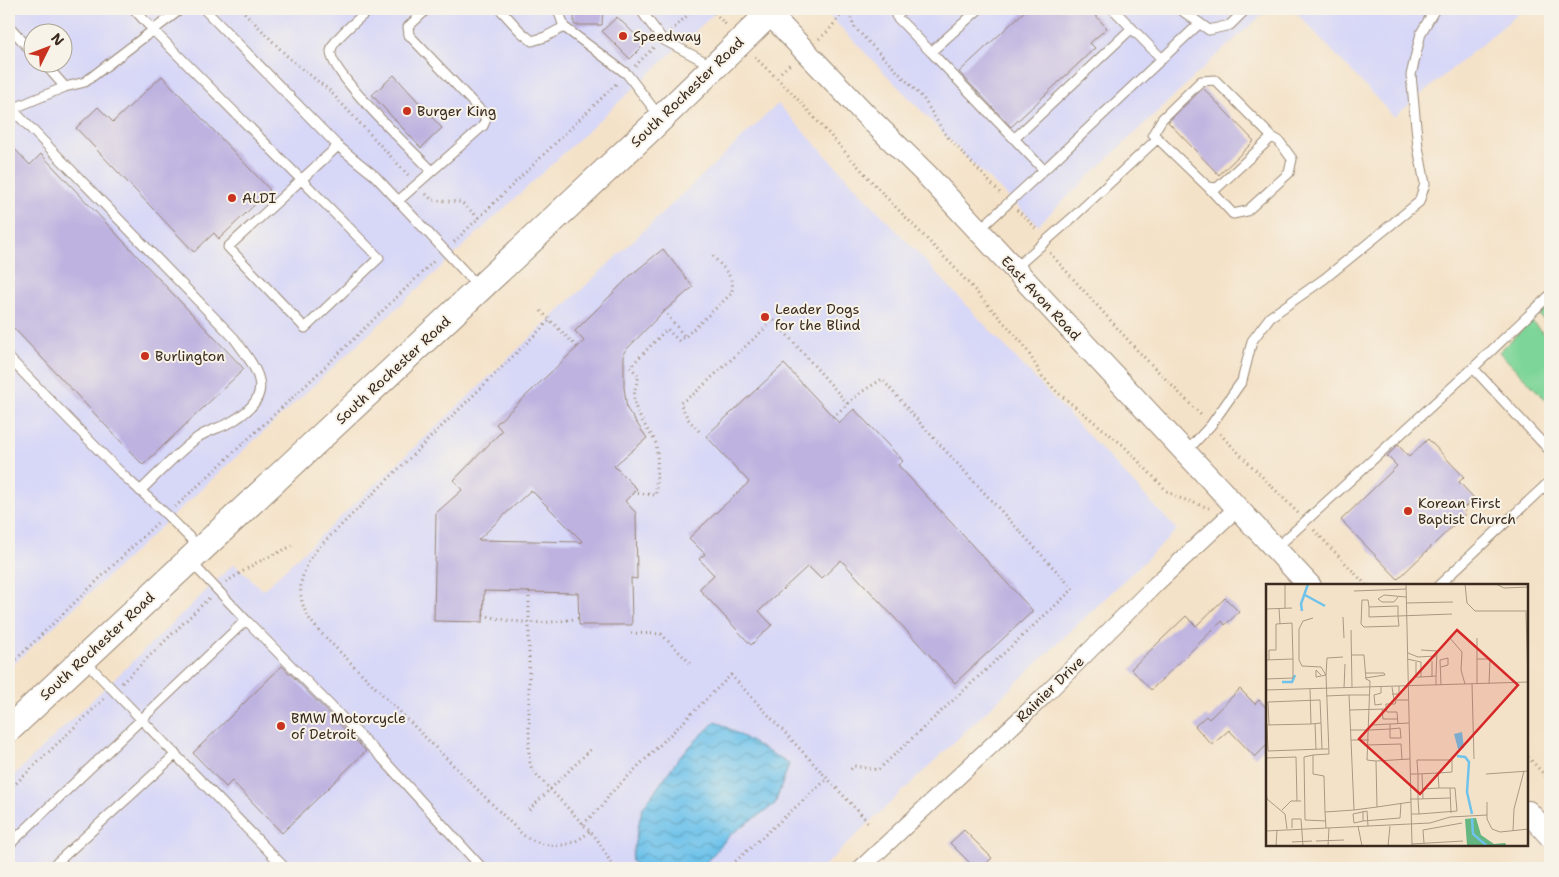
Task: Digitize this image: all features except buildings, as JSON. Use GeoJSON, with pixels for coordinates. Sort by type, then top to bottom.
{"type":"FeatureCollection","features":[{"type":"Feature","properties":{"kind":"main road","name":"South Rochester Road"},"geometry":{"type":"LineString","coordinates":[[9,729],[715,67],[769,10]]}},
{"type":"Feature","properties":{"kind":"main road","name":"East Avon Road"},"geometry":{"type":"LineString","coordinates":[[769,10],[866,115],[926,174],[1308,584]]}},
{"type":"Feature","properties":{"kind":"main road"},"geometry":{"type":"LineString","coordinates":[[1529,813],[1550,836]]}},
{"type":"Feature","properties":{"kind":"street","name":"Rainier Drive"},"geometry":{"type":"LineString","coordinates":[[861,868],[1042,698],[1156,584],[1237,508]]}},
{"type":"Feature","properties":{"kind":"lane"},"geometry":{"type":"LineString","coordinates":[[134,9],[153,30],[301,179],[379,258],[304,328],[228,247],[301,179],[338,146]]}},
{"type":"Feature","properties":{"kind":"lane"},"geometry":{"type":"LineString","coordinates":[[140,491],[197,438],[231,422],[246,412],[257,398],[261,386],[258,375],[234,338],[10,110],[65,87],[85,82],[182,9]]}},
{"type":"Feature","properties":{"kind":"lane"},"geometry":{"type":"LineString","coordinates":[[204,9],[338,146],[375,176],[480,288]]}},
{"type":"Feature","properties":{"kind":"lane"},"geometry":{"type":"LineString","coordinates":[[370,9],[334,43],[330,52],[334,64],[348,85],[432,171]]}},
{"type":"Feature","properties":{"kind":"lane"},"geometry":{"type":"LineString","coordinates":[[398,201],[483,126],[486,119],[482,111],[409,35],[408,27],[427,9]]}},
{"type":"Feature","properties":{"kind":"lane"},"geometry":{"type":"LineString","coordinates":[[500,9],[532,41],[545,37],[564,27]]}},
{"type":"Feature","properties":{"kind":"lane"},"geometry":{"type":"LineString","coordinates":[[558,9],[564,27],[627,74],[661,118]]}},
{"type":"Feature","properties":{"kind":"lane"},"geometry":{"type":"LineString","coordinates":[[640,9],[662,39],[715,67]]}},
{"type":"Feature","properties":{"kind":"lane"},"geometry":{"type":"LineString","coordinates":[[903,9],[896,16],[1044,170]]}},
{"type":"Feature","properties":{"kind":"lane"},"geometry":{"type":"LineString","coordinates":[[931,52],[979,9]]}},
{"type":"Feature","properties":{"kind":"lane"},"geometry":{"type":"LineString","coordinates":[[1114,9],[1162,59]]}},
{"type":"Feature","properties":{"kind":"lane"},"geometry":{"type":"LineString","coordinates":[[1180,9],[1209,30],[1230,25],[1246,9]]}},
{"type":"Feature","properties":{"kind":"lane"},"geometry":{"type":"LineString","coordinates":[[1186,453],[1211,424],[1242,381],[1252,341],[1270,317],[1324,279],[1419,202],[1424,184],[1418,147],[1411,75],[1420,33],[1435,9]]}},
{"type":"Feature","properties":{"kind":"lane"},"geometry":{"type":"LineString","coordinates":[[978,231],[1200,23]]}},
{"type":"Feature","properties":{"kind":"lane"},"geometry":{"type":"LineString","coordinates":[[9,26],[22,41]]}},
{"type":"Feature","properties":{"kind":"lane"},"geometry":{"type":"LineString","coordinates":[[1014,139],[1132,28]]}},
{"type":"Feature","properties":{"kind":"lane"},"geometry":{"type":"LineString","coordinates":[[52,72],[65,87]]}},
{"type":"Feature","properties":{"kind":"lane"},"geometry":{"type":"LineString","coordinates":[[1215,80],[1272,137],[1279,141],[1292,159],[1289,173],[1246,211],[1233,214],[1153,134],[1162,119],[1200,81],[1215,80]]}},
{"type":"Feature","properties":{"kind":"lane"},"geometry":{"type":"LineString","coordinates":[[1208,187],[1218,188],[1272,137]]}},
{"type":"Feature","properties":{"kind":"lane"},"geometry":{"type":"LineString","coordinates":[[1014,269],[1157,139]]}},
{"type":"Feature","properties":{"kind":"lane"},"geometry":{"type":"LineString","coordinates":[[1275,549],[1550,295]]}},
{"type":"Feature","properties":{"kind":"lane"},"geometry":{"type":"LineString","coordinates":[[9,358],[140,491],[166,514],[195,555],[246,620],[381,757],[482,868]]}},
{"type":"Feature","properties":{"kind":"lane"},"geometry":{"type":"LineString","coordinates":[[1473,368],[1550,451]]}},
{"type":"Feature","properties":{"kind":"lane"},"geometry":{"type":"LineString","coordinates":[[1440,584],[1550,481]]}},
{"type":"Feature","properties":{"kind":"lane"},"geometry":{"type":"LineString","coordinates":[[9,845],[246,620]]}},
{"type":"Feature","properties":{"kind":"lane"},"geometry":{"type":"LineString","coordinates":[[84,659],[285,868]]}},
{"type":"Feature","properties":{"kind":"lane"},"geometry":{"type":"LineString","coordinates":[[51,868],[61,865],[176,754]]}},
{"type":"Feature","properties":{"kind":"path"},"geometry":{"type":"LineString","coordinates":[[241,9],[291,60],[329,90],[432,200],[461,202],[479,218]]}},
{"type":"Feature","properties":{"kind":"path"},"geometry":{"type":"LineString","coordinates":[[671,31],[694,9]]}},
{"type":"Feature","properties":{"kind":"path"},"geometry":{"type":"LineString","coordinates":[[711,9],[715,12]]}},
{"type":"Feature","properties":{"kind":"path"},"geometry":{"type":"LineString","coordinates":[[828,31],[847,9],[855,28],[923,98],[945,134],[1033,225],[1048,252],[1137,350],[1306,521],[1365,584]]}},
{"type":"Feature","properties":{"kind":"path"},"geometry":{"type":"LineString","coordinates":[[636,65],[652,49]]}},
{"type":"Feature","properties":{"kind":"path"},"geometry":{"type":"LineString","coordinates":[[770,73],[778,78],[953,266],[1024,345],[1042,376],[1058,393],[1123,446],[1167,491],[1177,497],[1209,509]]}},
{"type":"Feature","properties":{"kind":"path"},"geometry":{"type":"LineString","coordinates":[[461,236],[619,82]]}},
{"type":"Feature","properties":{"kind":"path"},"geometry":{"type":"LineString","coordinates":[[633,493],[656,496],[656,447],[654,439],[639,417],[634,404],[634,391],[639,376],[630,367],[667,329],[679,341],[731,294],[733,287],[731,278],[712,255]]}},
{"type":"Feature","properties":{"kind":"path"},"geometry":{"type":"LineString","coordinates":[[182,500],[432,262]]}},
{"type":"Feature","properties":{"kind":"path"},"geometry":{"type":"LineString","coordinates":[[541,311],[577,347]]}},
{"type":"Feature","properties":{"kind":"path"},"geometry":{"type":"LineString","coordinates":[[664,311],[685,337]]}},
{"type":"Feature","properties":{"kind":"path"},"geometry":{"type":"LineString","coordinates":[[550,320],[318,548],[307,562],[300,591],[302,605],[308,620],[522,835],[540,844],[562,845],[581,840],[590,831]]}},
{"type":"Feature","properties":{"kind":"path"},"geometry":{"type":"LineString","coordinates":[[698,431],[688,419],[680,403],[695,393],[774,320],[848,404]]}},
{"type":"Feature","properties":{"kind":"path"},"geometry":{"type":"LineString","coordinates":[[834,417],[860,393],[882,379],[919,422],[1073,589],[878,770],[854,766],[850,770]]}},
{"type":"Feature","properties":{"kind":"path"},"geometry":{"type":"LineString","coordinates":[[9,666],[153,527]]}},
{"type":"Feature","properties":{"kind":"path"},"geometry":{"type":"LineString","coordinates":[[227,582],[256,563],[292,546]]}},
{"type":"Feature","properties":{"kind":"path"},"geometry":{"type":"LineString","coordinates":[[529,592],[529,759],[532,770],[549,790],[597,838],[614,868]]}},
{"type":"Feature","properties":{"kind":"path"},"geometry":{"type":"LineString","coordinates":[[123,681],[209,598]]}},
{"type":"Feature","properties":{"kind":"path"},"geometry":{"type":"LineString","coordinates":[[484,615],[516,623],[556,622],[579,618]]}},
{"type":"Feature","properties":{"kind":"path"},"geometry":{"type":"LineString","coordinates":[[631,633],[662,634],[690,664]]}},
{"type":"Feature","properties":{"kind":"path"},"geometry":{"type":"LineString","coordinates":[[583,824],[603,805],[610,794],[731,675],[869,823]]}},
{"type":"Feature","properties":{"kind":"path"},"geometry":{"type":"LineString","coordinates":[[9,790],[101,702]]}},
{"type":"Feature","properties":{"kind":"path"},"geometry":{"type":"LineString","coordinates":[[529,810],[591,749]]}},
{"type":"Feature","properties":{"kind":"path"},"geometry":{"type":"LineString","coordinates":[[1529,758],[1550,781]]}},
{"type":"Feature","properties":{"kind":"path"},"geometry":{"type":"LineString","coordinates":[[728,868],[828,778]]}},
{"type":"Feature","properties":{"kind":"shaded area"},"geometry":{"type":"Polygon","coordinates":[[[9,9],[714,9],[717,11],[9,668],[9,9]]]}},
{"type":"Feature","properties":{"kind":"shaded area"},"geometry":{"type":"Polygon","coordinates":[[[823,9],[1269,9],[1216,56],[1038,225],[968,159],[823,9]]]}},
{"type":"Feature","properties":{"kind":"shaded area"},"geometry":{"type":"Polygon","coordinates":[[[1293,9],[1524,9],[1394,117],[1293,9]]]}},
{"type":"Feature","properties":{"kind":"shaded area","name":"Leader Dogs for the Blind"},"geometry":{"type":"Polygon","coordinates":[[[778,104],[1177,530],[822,868],[9,868],[9,780],[234,564],[263,590],[778,104]]]}},
{"type":"Feature","properties":{"kind":"green space"},"geometry":{"type":"Polygon","coordinates":[[[1550,305],[1550,327],[1539,315],[1550,305]]]}},
{"type":"Feature","properties":{"kind":"green space"},"geometry":{"type":"Polygon","coordinates":[[[1531,321],[1550,340],[1550,395],[1546,400],[1499,352],[1531,321]]]}},
{"type":"Feature","properties":{"kind":"water"},"geometry":{"type":"Polygon","coordinates":[[[716,721],[789,764],[775,804],[731,834],[701,868],[642,868],[631,861],[642,809],[681,755],[716,721]]]}},
{"type":"Feature","properties":{"kind":"place","name":"Speedway"},"geometry":{"type":"Point","coordinates":[623,36]}},
{"type":"Feature","properties":{"kind":"place","name":"Burger King"},"geometry":{"type":"Point","coordinates":[407,111]}},
{"type":"Feature","properties":{"kind":"place","name":"ALDI"},"geometry":{"type":"Point","coordinates":[232,198]}},
{"type":"Feature","properties":{"kind":"place","name":"Leader Dogs for the Blind"},"geometry":{"type":"Point","coordinates":[765,317]}},
{"type":"Feature","properties":{"kind":"place","name":"Burlington"},"geometry":{"type":"Point","coordinates":[145,356]}},
{"type":"Feature","properties":{"kind":"place","name":"Korean First Baptist Church"},"geometry":{"type":"Point","coordinates":[1408,511]}},
{"type":"Feature","properties":{"kind":"place","name":"BMW Motorcycle of Detroit"},"geometry":{"type":"Point","coordinates":[281,726]}}]}
